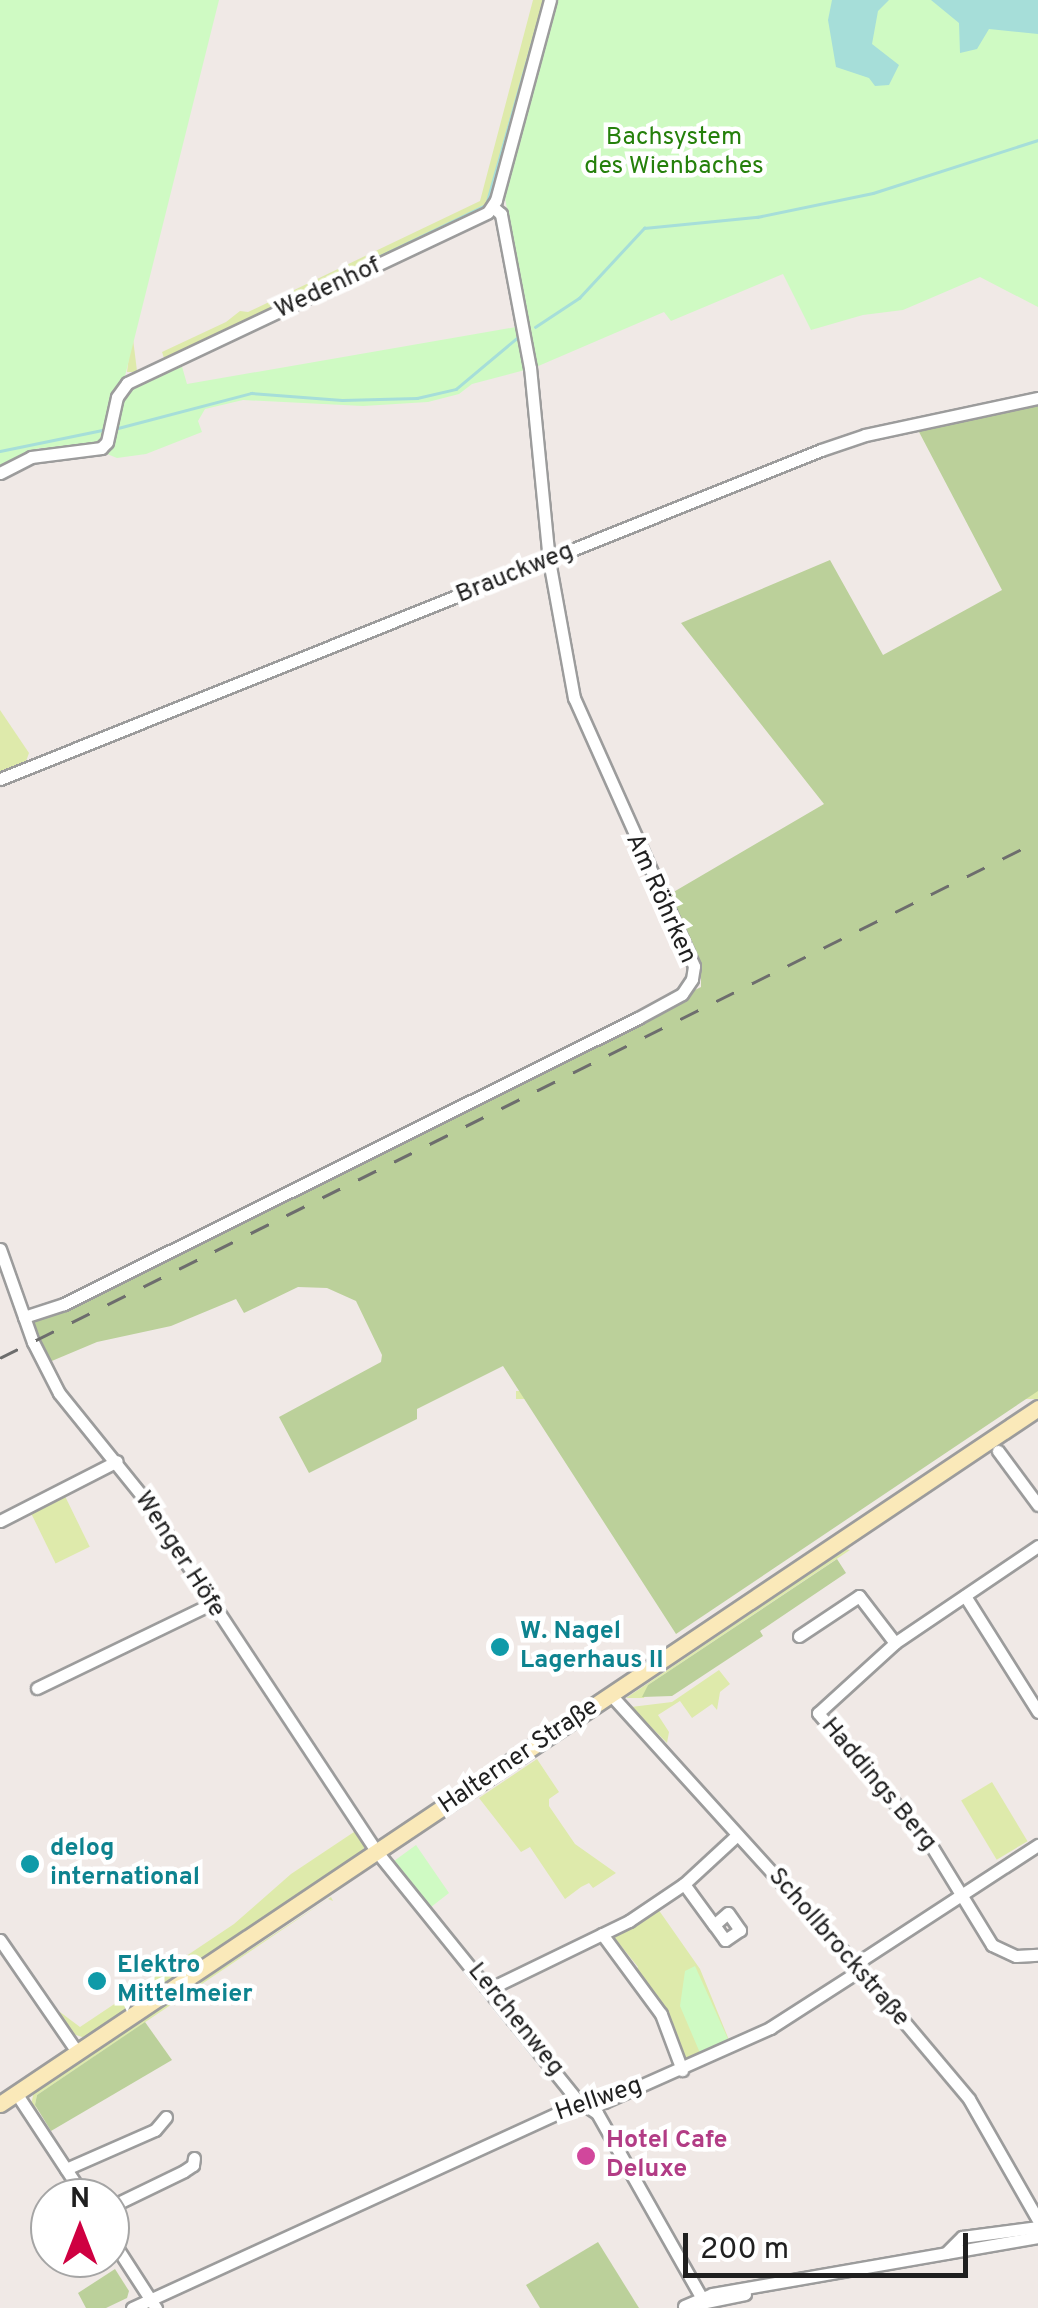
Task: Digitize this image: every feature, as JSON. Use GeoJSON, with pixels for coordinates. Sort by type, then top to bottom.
{"type":"FeatureCollection","features":[{"type":"Feature","properties":{"kind":"main road","name":"Halterner Straße"},"geometry":{"type":"LineString","coordinates":[[0,2104],[1038,1408]]}},
{"type":"Feature","properties":{"kind":"street"},"geometry":{"type":"LineString","coordinates":[[493,207],[550,0]]}},
{"type":"Feature","properties":{"kind":"street","name":"Wedenhof"},"geometry":{"type":"LineString","coordinates":[[0,472],[31,457],[102,448],[108,442],[117,398],[127,383],[493,207]]}},
{"type":"Feature","properties":{"kind":"street","name":"Am Röhrken"},"geometry":{"type":"LineString","coordinates":[[24,1317],[64,1304],[258,1208],[638,1018],[689,986],[694,966],[578,714],[549,561],[530,368],[500,214],[493,207]]}},
{"type":"Feature","properties":{"kind":"street","name":"Brauckweg"},"geometry":{"type":"LineString","coordinates":[[0,779],[865,435],[1038,398]]}},
{"type":"Feature","properties":{"kind":"street","name":"Wenger Höfe"},"geometry":{"type":"LineString","coordinates":[[0,1249],[24,1317],[59,1393],[117,1461],[377,1852]]}},
{"type":"Feature","properties":{"kind":"street"},"geometry":{"type":"LineString","coordinates":[[998,1451],[1038,1505]]}},
{"type":"Feature","properties":{"kind":"street"},"geometry":{"type":"LineString","coordinates":[[0,1521],[117,1461]]}},
{"type":"Feature","properties":{"kind":"street","name":"Haddings Berg"},"geometry":{"type":"LineString","coordinates":[[961,1894],[910,1818],[818,1713],[895,1644],[1038,1546]]}},
{"type":"Feature","properties":{"kind":"street"},"geometry":{"type":"LineString","coordinates":[[799,1636],[859,1596],[895,1644]]}},
{"type":"Feature","properties":{"kind":"street"},"geometry":{"type":"LineString","coordinates":[[965,1596],[1038,1712]]}},
{"type":"Feature","properties":{"kind":"street"},"geometry":{"type":"LineString","coordinates":[[38,1688],[211,1604]]}},
{"type":"Feature","properties":{"kind":"street","name":"Schollbrockstraße"},"geometry":{"type":"LineString","coordinates":[[611,1695],[858,1967],[970,2099],[1038,2223]]}},
{"type":"Feature","properties":{"kind":"street"},"geometry":{"type":"LineString","coordinates":[[489,1989],[602,1934],[684,1884],[736,1836]]}},
{"type":"Feature","properties":{"kind":"street","name":"Hellweg"},"geometry":{"type":"LineString","coordinates":[[132,2308],[153,2304],[568,2108],[588,2106],[682,2070],[770,2028],[854,1974],[863,1959],[1038,1845]]}},
{"type":"Feature","properties":{"kind":"street","name":"Lerchenweg"},"geometry":{"type":"LineString","coordinates":[[377,1852],[578,2100],[588,2106],[650,2200],[701,2297]]}},
{"type":"Feature","properties":{"kind":"street"},"geometry":{"type":"LineString","coordinates":[[684,1884],[714,1924]]}},
{"type":"Feature","properties":{"kind":"street"},"geometry":{"type":"LineString","coordinates":[[961,1894],[992,1945],[1016,1956],[1038,1955]]}},
{"type":"Feature","properties":{"kind":"street"},"geometry":{"type":"LineString","coordinates":[[602,1934],[661,2014],[682,2070]]}},
{"type":"Feature","properties":{"kind":"street"},"geometry":{"type":"LineString","coordinates":[[0,1940],[78,2052]]}},
{"type":"Feature","properties":{"kind":"street"},"geometry":{"type":"LineString","coordinates":[[16,2094],[72,2178]]}},
{"type":"Feature","properties":{"kind":"street"},"geometry":{"type":"LineString","coordinates":[[66,2169],[156,2130],[166,2117]]}},
{"type":"Feature","properties":{"kind":"street"},"geometry":{"type":"LineString","coordinates":[[130,2198],[184,2172],[193,2165],[194,2158]]}},
{"type":"Feature","properties":{"kind":"street"},"geometry":{"type":"LineString","coordinates":[[946,2253],[962,2237],[1038,2223]]}},
{"type":"Feature","properties":{"kind":"street"},"geometry":{"type":"LineString","coordinates":[[680,2307],[701,2297],[1038,2237]]}},
{"type":"Feature","properties":{"kind":"street"},"geometry":{"type":"LineString","coordinates":[[130,2268],[153,2304]]}},
{"type":"Feature","properties":{"kind":"street"},"geometry":{"type":"LineString","coordinates":[[680,2307],[732,2299],[753,2290]]}},
{"type":"Feature","properties":{"kind":"green space","name":"Bachsystem des Wienbaches"},"geometry":{"type":"Polygon","coordinates":[[[0,0],[219,0],[125,376],[130,385],[181,363],[187,384],[528,325],[505,198],[552,0],[1038,0],[1038,307],[980,277],[903,310],[863,315],[811,330],[783,274],[671,321],[664,312],[536,367],[472,384],[459,394],[428,402],[363,406],[243,400],[205,409],[198,421],[202,432],[146,454],[117,458],[90,447],[39,448],[0,466],[0,0]]]}},
{"type":"Feature","properties":{"kind":"green space"},"geometry":{"type":"Polygon","coordinates":[[[533,0],[548,0],[490,205],[134,376],[134,372],[127,372],[132,331],[137,371],[164,358],[162,352],[226,322],[240,311],[248,312],[480,201],[533,0]]]}},
{"type":"Feature","properties":{"kind":"green space"},"geometry":{"type":"Polygon","coordinates":[[[1038,405],[1038,1391],[676,1634],[503,1366],[417,1409],[417,1419],[309,1473],[279,1417],[381,1362],[382,1355],[356,1301],[327,1288],[298,1287],[244,1313],[236,1299],[171,1326],[97,1342],[47,1363],[29,1321],[701,987],[701,973],[665,897],[824,804],[681,623],[830,560],[883,655],[1002,590],[918,430],[1038,405]]]}},
{"type":"Feature","properties":{"kind":"green space"},"geometry":{"type":"Polygon","coordinates":[[[0,710],[29,753],[25,764],[0,773],[0,710]]]}},
{"type":"Feature","properties":{"kind":"green space"},"geometry":{"type":"Polygon","coordinates":[[[516,1391],[1038,1391],[1038,1399],[516,1399],[516,1391]]]}},
{"type":"Feature","properties":{"kind":"green space"},"geometry":{"type":"Polygon","coordinates":[[[63,1492],[90,1547],[56,1563],[29,1509],[63,1492]]]}},
{"type":"Feature","properties":{"kind":"green space"},"geometry":{"type":"Polygon","coordinates":[[[846,1549],[850,1550],[648,1685],[644,1698],[626,1698],[846,1549]]]}},
{"type":"Feature","properties":{"kind":"green space"},"geometry":{"type":"Polygon","coordinates":[[[837,1559],[846,1573],[760,1631],[763,1636],[672,1696],[642,1697],[648,1685],[837,1559]]]}},
{"type":"Feature","properties":{"kind":"green space"},"geometry":{"type":"Polygon","coordinates":[[[719,1670],[730,1684],[720,1692],[717,1710],[712,1704],[692,1718],[680,1701],[658,1715],[669,1732],[667,1743],[631,1707],[672,1702],[719,1670]]]}},
{"type":"Feature","properties":{"kind":"green space"},"geometry":{"type":"Polygon","coordinates":[[[537,1759],[559,1792],[549,1799],[549,1806],[575,1844],[616,1873],[593,1888],[589,1883],[581,1887],[565,1899],[530,1847],[521,1852],[479,1798],[537,1759]]]}},
{"type":"Feature","properties":{"kind":"green space"},"geometry":{"type":"Polygon","coordinates":[[[992,1782],[1028,1841],[997,1860],[961,1801],[992,1782]]]}},
{"type":"Feature","properties":{"kind":"green space"},"geometry":{"type":"Polygon","coordinates":[[[350,1824],[367,1841],[363,1850],[85,2038],[70,2033],[58,2017],[60,2012],[80,2027],[234,1924],[291,1874],[354,1832],[350,1824]]]}},
{"type":"Feature","properties":{"kind":"green space"},"geometry":{"type":"Polygon","coordinates":[[[416,1845],[449,1893],[431,1907],[394,1861],[416,1845]]]}},
{"type":"Feature","properties":{"kind":"green space"},"geometry":{"type":"Polygon","coordinates":[[[331,1897],[333,1901],[328,1899],[37,2095],[35,2105],[48,2132],[31,2105],[34,2091],[331,1897]]]}},
{"type":"Feature","properties":{"kind":"green space"},"geometry":{"type":"Polygon","coordinates":[[[658,1909],[700,1969],[729,2040],[686,2061],[668,2014],[663,2015],[635,1971],[638,1967],[613,1936],[658,1909]]]}},
{"type":"Feature","properties":{"kind":"green space"},"geometry":{"type":"Polygon","coordinates":[[[695,1966],[728,2039],[700,2053],[680,2006],[685,1971],[695,1966]]]}},
{"type":"Feature","properties":{"kind":"green space"},"geometry":{"type":"Polygon","coordinates":[[[145,2022],[172,2060],[51,2131],[35,2105],[37,2095],[145,2022]]]}},
{"type":"Feature","properties":{"kind":"green space"},"geometry":{"type":"Polygon","coordinates":[[[598,2242],[639,2308],[540,2308],[526,2285],[598,2242]]]}},
{"type":"Feature","properties":{"kind":"green space"},"geometry":{"type":"Polygon","coordinates":[[[101,2278],[121,2278],[129,2291],[127,2298],[106,2308],[86,2308],[78,2293],[101,2278]]]}},
{"type":"Feature","properties":{"kind":"water"},"geometry":{"type":"Polygon","coordinates":[[[832,0],[889,0],[878,11],[872,44],[899,65],[889,85],[875,86],[869,78],[836,67],[828,20],[832,0]]]}},
{"type":"Feature","properties":{"kind":"water"},"geometry":{"type":"Polygon","coordinates":[[[931,0],[1038,0],[1038,34],[989,29],[977,49],[960,53],[959,23],[931,0]]]}},
{"type":"Feature","properties":{"kind":"waterway"},"geometry":{"type":"LineString","coordinates":[[279,305],[486,205],[544,0]]}},
{"type":"Feature","properties":{"kind":"waterway"},"geometry":{"type":"LineString","coordinates":[[535,327],[579,298],[644,228],[757,217],[873,193],[1038,140]]}},
{"type":"Feature","properties":{"kind":"waterway"},"geometry":{"type":"LineString","coordinates":[[118,428],[251,393],[342,400],[417,398],[456,389],[518,337]]}},
{"type":"Feature","properties":{"kind":"waterway"},"geometry":{"type":"LineString","coordinates":[[0,451],[107,429]]}},
{"type":"Feature","properties":{"kind":"railway"},"geometry":{"type":"LineString","coordinates":[[0,1358],[1038,841]]}},
{"type":"Feature","properties":{"kind":"place","name":"W. Nagel Lagerhaus II"},"geometry":{"type":"Point","coordinates":[500,1647]}},
{"type":"Feature","properties":{"kind":"place","name":"delog international"},"geometry":{"type":"Point","coordinates":[30,1864]}},
{"type":"Feature","properties":{"kind":"place","name":"Elektro Mittelmeier"},"geometry":{"type":"Point","coordinates":[97,1981]}},
{"type":"Feature","properties":{"kind":"place","name":"Hotel Cafe Deluxe"},"geometry":{"type":"Point","coordinates":[586,2156]}}]}
